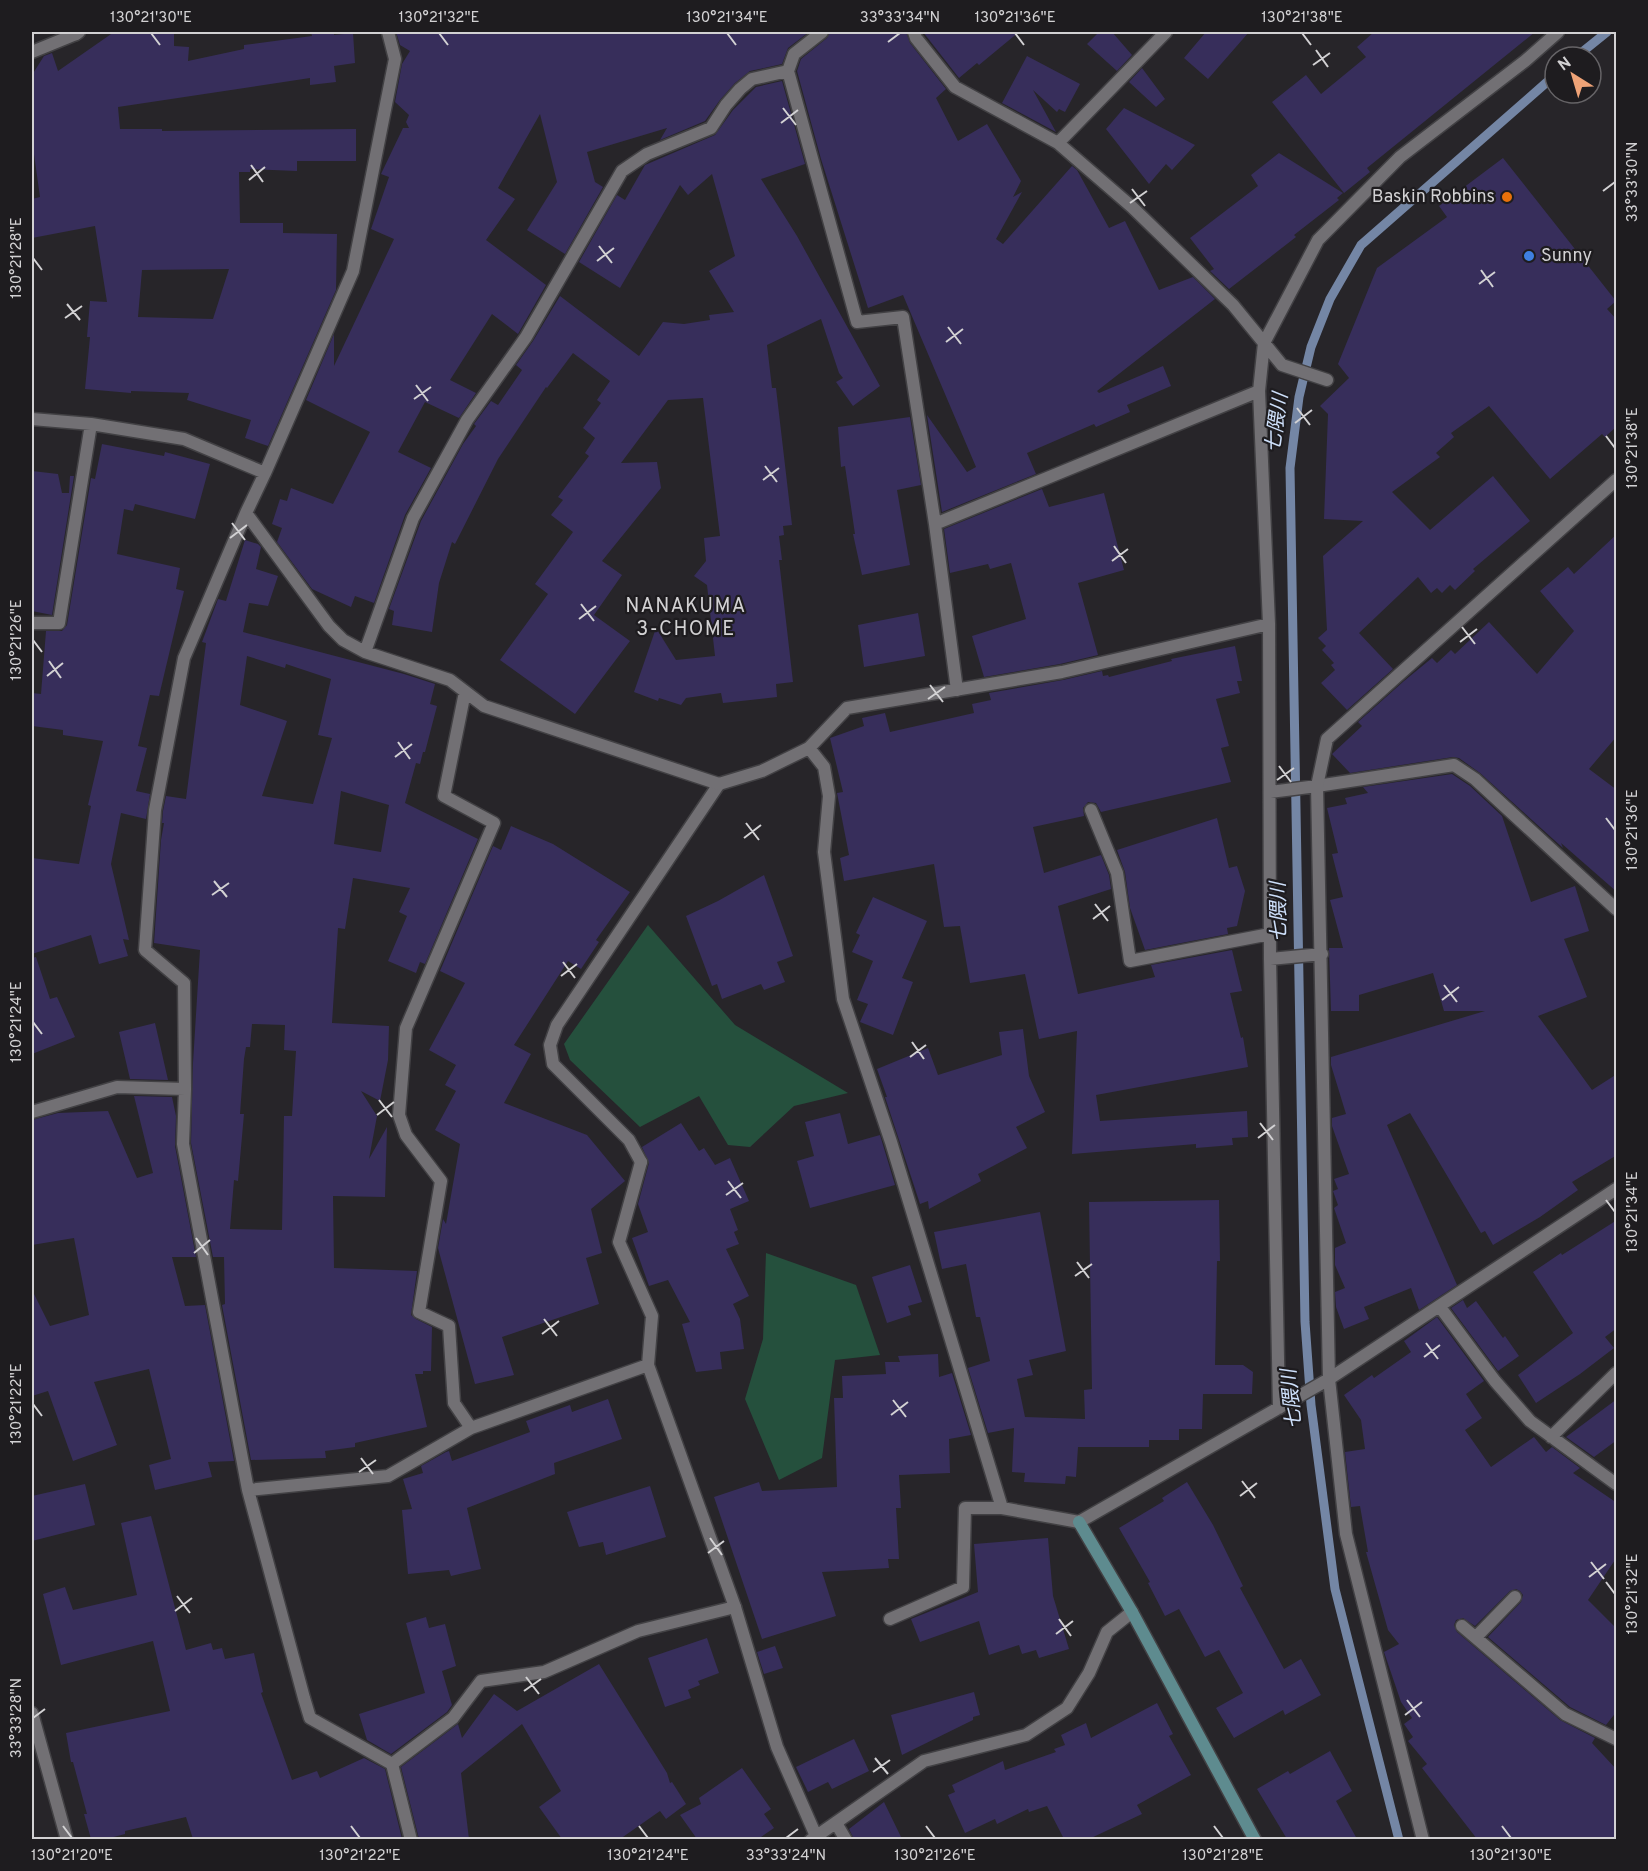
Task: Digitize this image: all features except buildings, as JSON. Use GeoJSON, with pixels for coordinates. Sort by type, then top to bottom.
{"type":"FeatureCollection","features":[{"type":"Feature","properties":{"kind":"street"},"geometry":{"type":"LineString","coordinates":[[32,52],[76,32]]}},
{"type":"Feature","properties":{"kind":"street"},"geometry":{"type":"LineString","coordinates":[[388,32],[395,59],[354,271],[184,658],[155,810],[145,950],[184,983],[183,1144],[248,1490],[310,1718],[392,1764],[411,1839]]}},
{"type":"Feature","properties":{"kind":"street"},"geometry":{"type":"LineString","coordinates":[[822,32],[794,54],[788,71],[857,322],[903,317],[935,524],[957,690]]}},
{"type":"Feature","properties":{"kind":"street"},"geometry":{"type":"LineString","coordinates":[[914,32],[916,38],[955,87],[1058,143],[1132,207],[1233,305],[1282,365],[1327,380]]}},
{"type":"Feature","properties":{"kind":"street"},"geometry":{"type":"LineString","coordinates":[[1058,143],[1166,32]]}},
{"type":"Feature","properties":{"kind":"street"},"geometry":{"type":"LineString","coordinates":[[1279,1408],[1270,959],[1269,624],[1259,391],[1263,343],[1318,240],[1400,157],[1525,61],[1558,32]]}},
{"type":"Feature","properties":{"kind":"street"},"geometry":{"type":"LineString","coordinates":[[365,652],[413,518],[467,420],[526,338],[622,171],[647,154],[711,128],[740,88],[752,79],[788,71]]}},
{"type":"Feature","properties":{"kind":"street"},"geometry":{"type":"LineString","coordinates":[[935,524],[1259,391]]}},
{"type":"Feature","properties":{"kind":"street"},"geometry":{"type":"LineString","coordinates":[[32,419],[91,424],[184,439],[265,473]]}},
{"type":"Feature","properties":{"kind":"street"},"geometry":{"type":"LineString","coordinates":[[32,622],[59,623],[91,424]]}},
{"type":"Feature","properties":{"kind":"street"},"geometry":{"type":"LineString","coordinates":[[1423,1839],[1346,1534],[1329,1379],[1317,786],[1327,739],[1617,480]]}},
{"type":"Feature","properties":{"kind":"street"},"geometry":{"type":"LineString","coordinates":[[246,513],[329,626],[343,640],[365,652],[450,680],[484,706],[719,784],[762,771],[809,748],[847,708],[1062,672],[1269,624]]}},
{"type":"Feature","properties":{"kind":"street"},"geometry":{"type":"LineString","coordinates":[[465,692],[444,796],[494,823],[406,1028],[399,1115],[406,1135],[441,1181],[419,1312],[449,1326],[454,1402],[471,1428]]}},
{"type":"Feature","properties":{"kind":"street"},"geometry":{"type":"LineString","coordinates":[[809,748],[824,767],[830,796],[824,852],[843,999],[891,1142],[1002,1508]]}},
{"type":"Feature","properties":{"kind":"street"},"geometry":{"type":"LineString","coordinates":[[1270,792],[1454,765],[1475,779],[1617,909]]}},
{"type":"Feature","properties":{"kind":"street"},"geometry":{"type":"LineString","coordinates":[[719,784],[557,1025],[550,1045],[553,1064],[629,1140],[641,1162],[619,1242],[652,1316],[648,1365],[735,1607],[777,1747],[814,1838],[924,1761],[1026,1736],[1067,1708],[1089,1672],[1107,1632],[1132,1612]]}},
{"type":"Feature","properties":{"kind":"street"},"geometry":{"type":"LineString","coordinates":[[1091,810],[1117,873],[1130,961],[1270,934]]}},
{"type":"Feature","properties":{"kind":"street"},"geometry":{"type":"LineString","coordinates":[[1270,959],[1322,954]]}},
{"type":"Feature","properties":{"kind":"street"},"geometry":{"type":"LineString","coordinates":[[32,1112],[117,1088],[185,1089]]}},
{"type":"Feature","properties":{"kind":"street"},"geometry":{"type":"LineString","coordinates":[[890,1619],[963,1587],[965,1508],[1002,1508],[1079,1522],[1329,1379],[1617,1189]]}},
{"type":"Feature","properties":{"kind":"street"},"geometry":{"type":"LineString","coordinates":[[1440,1307],[1495,1381],[1530,1421],[1617,1484]]}},
{"type":"Feature","properties":{"kind":"street"},"geometry":{"type":"LineString","coordinates":[[248,1490],[388,1476],[471,1428],[648,1365]]}},
{"type":"Feature","properties":{"kind":"street"},"geometry":{"type":"LineString","coordinates":[[1551,1437],[1617,1373]]}},
{"type":"Feature","properties":{"kind":"street"},"geometry":{"type":"LineString","coordinates":[[1079,1522],[1132,1612],[1255,1839]]}},
{"type":"Feature","properties":{"kind":"street"},"geometry":{"type":"LineString","coordinates":[[1476,1637],[1515,1597]]}},
{"type":"Feature","properties":{"kind":"street"},"geometry":{"type":"LineString","coordinates":[[392,1764],[453,1718],[481,1681],[544,1672],[638,1631],[735,1607]]}},
{"type":"Feature","properties":{"kind":"street"},"geometry":{"type":"LineString","coordinates":[[1462,1626],[1565,1714],[1617,1739]]}},
{"type":"Feature","properties":{"kind":"street"},"geometry":{"type":"LineString","coordinates":[[32,1713],[67,1839]]}},
{"type":"Feature","properties":{"kind":"street"},"geometry":{"type":"LineString","coordinates":[[836,1823],[846,1839]]}},
{"type":"Feature","properties":{"kind":"green space"},"geometry":{"type":"Polygon","coordinates":[[[648,925],[735,1025],[848,1093],[794,1106],[750,1147],[728,1145],[699,1096],[640,1127],[570,1060],[564,1044],[648,925]]]}},
{"type":"Feature","properties":{"kind":"green space"},"geometry":{"type":"Polygon","coordinates":[[[766,1253],[856,1285],[880,1355],[835,1360],[822,1458],[779,1480],[745,1399],[763,1339],[766,1253]]]}},
{"type":"Feature","properties":{"kind":"waterway","name":"七隈川"},"geometry":{"type":"LineString","coordinates":[[1591,45],[1607,32]]}},
{"type":"Feature","properties":{"kind":"waterway","name":"七隈川"},"geometry":{"type":"LineString","coordinates":[[1399,1840],[1335,1589],[1311,1405],[1305,1322],[1290,468],[1299,397],[1311,347],[1330,299],[1361,245],[1543,86]]}},
{"type":"Feature","properties":{"kind":"place","name":"Baskin Robbins"},"geometry":{"type":"Point","coordinates":[1507,197]}},
{"type":"Feature","properties":{"kind":"place","name":"Sunny"},"geometry":{"type":"Point","coordinates":[1529,256]}},
{"type":"Feature","properties":{"kind":"district","name":"NANAKUMA 3-CHOME"},"geometry":{"type":"Point","coordinates":[686,618]}}]}
